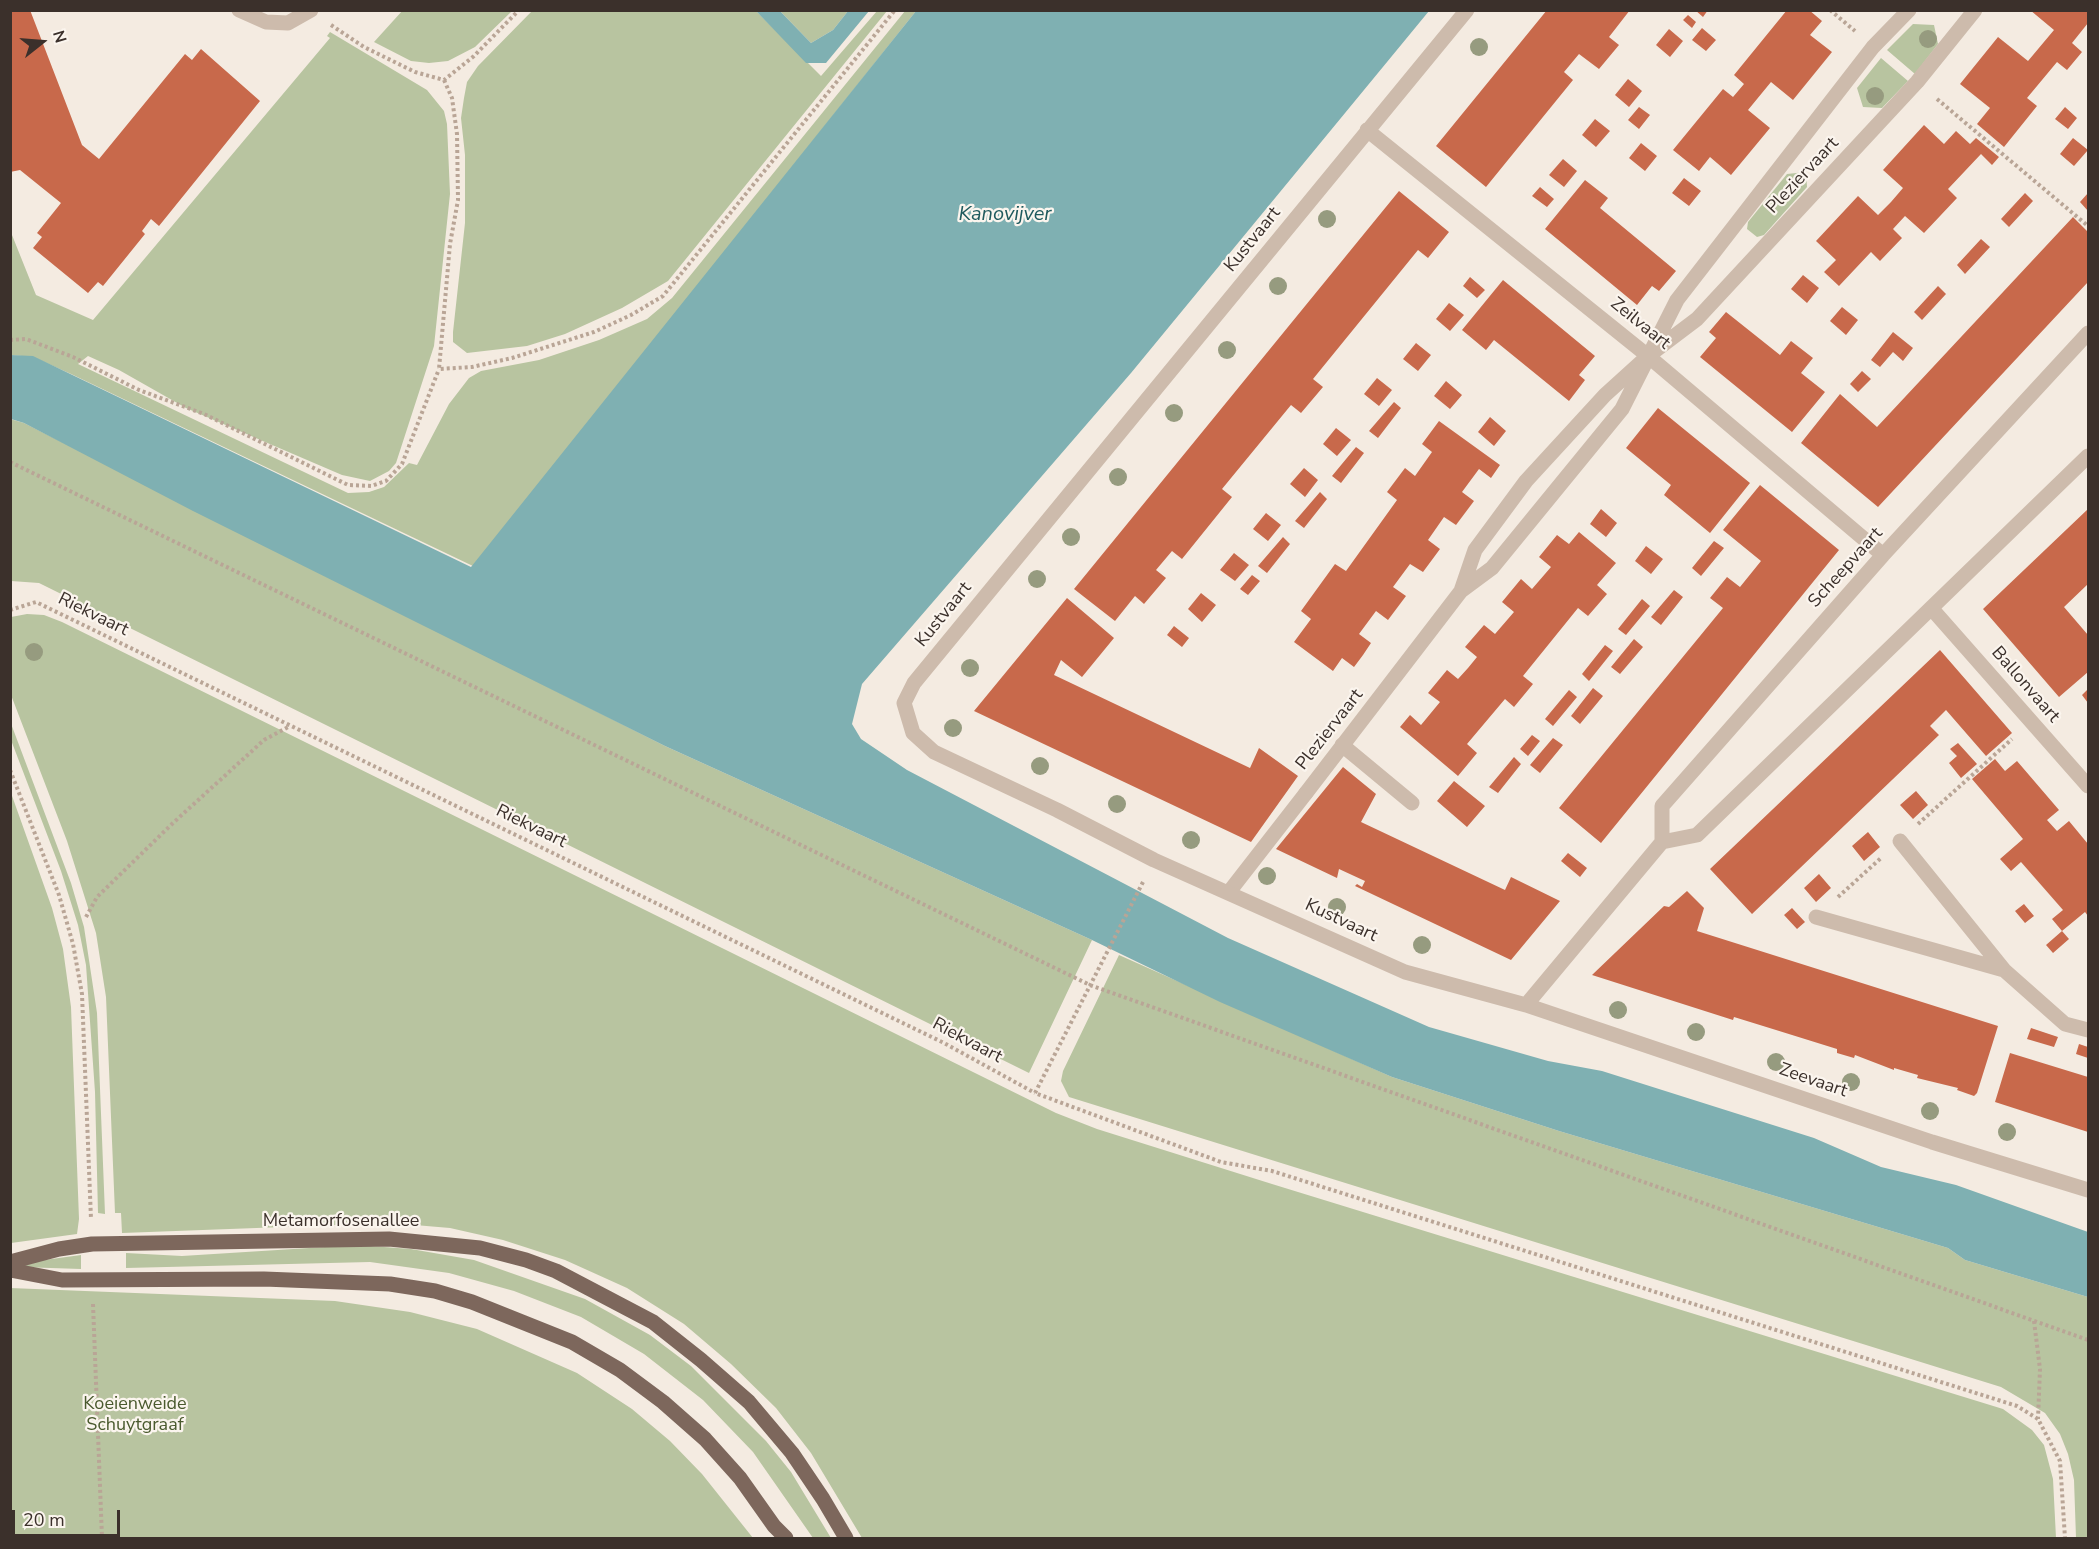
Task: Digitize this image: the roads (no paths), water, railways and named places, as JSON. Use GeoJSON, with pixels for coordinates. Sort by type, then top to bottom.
{"type":"FeatureCollection","features":[{"type":"Feature","properties":{"kind":"main road","name":"Metamorfosenallee"},"geometry":{"type":"LineString","coordinates":[[10,1262],[59,1249],[92,1244],[389,1239],[480,1248],[526,1260],[556,1271],[653,1322],[701,1360],[749,1402],[792,1453],[824,1499],[846,1539]]}},
{"type":"Feature","properties":{"kind":"main road"},"geometry":{"type":"LineString","coordinates":[[10,1270],[62,1280],[264,1279],[390,1284],[435,1291],[472,1302],[572,1342],[620,1370],[663,1402],[705,1439],[740,1478],[776,1532],[786,1539]]}},
{"type":"Feature","properties":{"kind":"street"},"geometry":{"type":"LineString","coordinates":[[239,10],[266,22],[288,23],[311,11]]}},
{"type":"Feature","properties":{"kind":"street","name":"Kustvaart"},"geometry":{"type":"LineString","coordinates":[[1467,10],[914,683],[904,703],[913,733],[934,752],[1058,810],[1154,860],[1405,972],[1526,1005]]}},
{"type":"Feature","properties":{"kind":"street","name":"Pleziervaart"},"geometry":{"type":"LineString","coordinates":[[1229,892],[1461,591],[1492,568],[1622,409],[1677,300],[1874,47],[1909,10]]}},
{"type":"Feature","properties":{"kind":"street","name":"Pleziervaart"},"geometry":{"type":"LineString","coordinates":[[1461,591],[1475,550],[1526,481],[1605,395],[1648,356],[1697,319],[1917,82],[1975,10]]}},
{"type":"Feature","properties":{"kind":"street","name":"Zeilvaart"},"geometry":{"type":"LineString","coordinates":[[1367,130],[1648,356],[1883,555]]}},
{"type":"Feature","properties":{"kind":"street","name":"Scheepvaart"},"geometry":{"type":"LineString","coordinates":[[1662,842],[1662,806],[1883,555],[2088,333]]}},
{"type":"Feature","properties":{"kind":"street"},"geometry":{"type":"LineString","coordinates":[[1526,1005],[1662,842],[1697,835],[2088,456]]}},
{"type":"Feature","properties":{"kind":"street","name":"Ballonvaart"},"geometry":{"type":"LineString","coordinates":[[1932,609],[2088,786]]}},
{"type":"Feature","properties":{"kind":"street"},"geometry":{"type":"LineString","coordinates":[[1342,745],[1412,803]]}},
{"type":"Feature","properties":{"kind":"street"},"geometry":{"type":"LineString","coordinates":[[1900,841],[2004,970],[2066,1024],[2088,1030]]}},
{"type":"Feature","properties":{"kind":"street"},"geometry":{"type":"LineString","coordinates":[[1816,917],[2004,970]]}},
{"type":"Feature","properties":{"kind":"street","name":"Zeevaart"},"geometry":{"type":"LineString","coordinates":[[1526,1005],[1932,1142],[2088,1190]]}},
{"type":"Feature","properties":{"kind":"water"},"geometry":{"type":"Polygon","coordinates":[[[756,11],[780,11],[811,43],[833,30],[848,11],[869,11],[826,63],[806,63],[756,11]]]}},
{"type":"Feature","properties":{"kind":"water","name":"Kanovijver"},"geometry":{"type":"Polygon","coordinates":[[[916,11],[1429,11],[1131,373],[862,684],[852,724],[861,739],[907,770],[1228,938],[1429,1027],[1548,1061],[1602,1071],[1814,1138],[1881,1167],[1956,1185],[2088,1232],[2088,1297],[1965,1260],[1948,1248],[1559,1131],[1392,1077],[1220,1002],[1092,940],[665,746],[193,511],[24,423],[11,419],[11,355],[33,356],[471,567],[916,11]]]}},
{"type":"Feature","properties":{"kind":"park label","name":"Koeienweide Schuytgraaf"},"geometry":{"type":"Point","coordinates":[135,1415]}}]}
